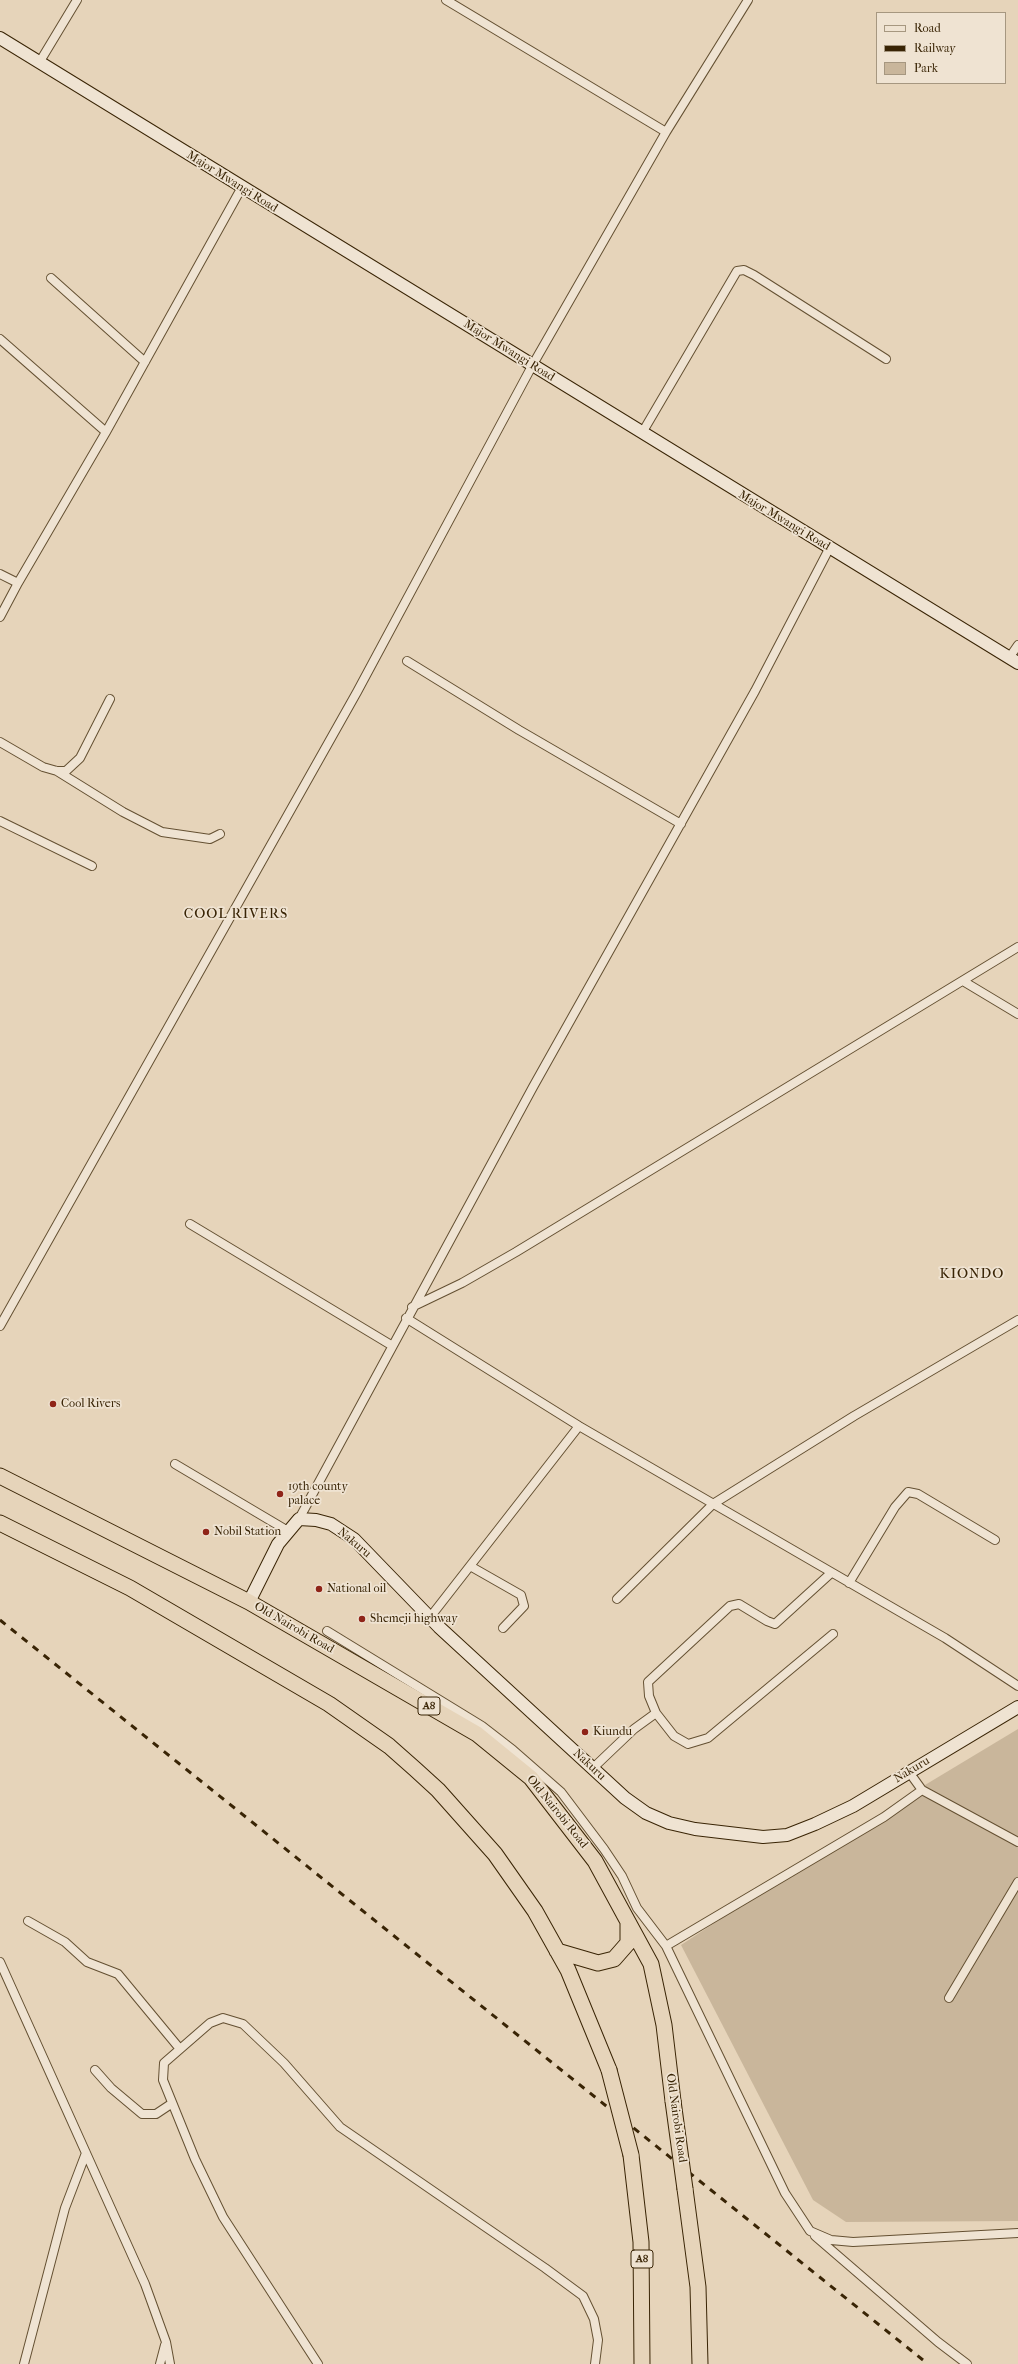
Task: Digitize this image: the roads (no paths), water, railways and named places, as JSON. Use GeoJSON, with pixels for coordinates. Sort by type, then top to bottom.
{"type":"FeatureCollection","features":[{"type":"Feature","properties":{"kind":"highway","name":"Old Nairobi Road"},"geometry":{"type":"LineString","coordinates":[[0,1476],[249,1602],[477,1734],[531,1778],[584,1844],[606,1879],[651,1964],[664,2025],[698,2288],[700,2364]]}},
{"type":"Feature","properties":{"kind":"highway","name":"A8"},"geometry":{"type":"LineString","coordinates":[[0,1523],[130,1588],[329,1704],[389,1746],[438,1790],[495,1854],[531,1905],[557,1951],[579,1994],[609,2070],[631,2155],[642,2242],[642,2364]]}},
{"type":"Feature","properties":{"kind":"highway"},"geometry":{"type":"LineString","coordinates":[[557,1951],[598,1963],[614,1959],[628,1943],[628,1921]]}},
{"type":"Feature","properties":{"kind":"street"},"geometry":{"type":"LineString","coordinates":[[39,63],[77,0]]}},
{"type":"Feature","properties":{"kind":"street"},"geometry":{"type":"LineString","coordinates":[[446,0],[666,132]]}},
{"type":"Feature","properties":{"kind":"street"},"geometry":{"type":"LineString","coordinates":[[0,1326],[326,747],[532,366],[666,132],[748,0]]}},
{"type":"Feature","properties":{"kind":"street","name":"Major Mwangi Road"},"geometry":{"type":"LineString","coordinates":[[0,38],[425,298],[532,366],[830,549],[1014,660]]}},
{"type":"Feature","properties":{"kind":"street"},"geometry":{"type":"LineString","coordinates":[[0,617],[18,583],[106,432],[242,187]]}},
{"type":"Feature","properties":{"kind":"street"},"geometry":{"type":"LineString","coordinates":[[642,433],[737,271],[744,270],[754,275],[886,359]]}},
{"type":"Feature","properties":{"kind":"street"},"geometry":{"type":"LineString","coordinates":[[51,278],[145,362]]}},
{"type":"Feature","properties":{"kind":"street"},"geometry":{"type":"LineString","coordinates":[[0,339],[106,432]]}},
{"type":"Feature","properties":{"kind":"street"},"geometry":{"type":"LineString","coordinates":[[249,1602],[278,1544],[299,1519],[391,1345],[563,1032],[755,691],[830,549]]}},
{"type":"Feature","properties":{"kind":"street"},"geometry":{"type":"LineString","coordinates":[[0,574],[18,583]]}},
{"type":"Feature","properties":{"kind":"street"},"geometry":{"type":"LineString","coordinates":[[1014,660],[1018,645]]}},
{"type":"Feature","properties":{"kind":"street"},"geometry":{"type":"LineString","coordinates":[[407,661],[519,730],[681,824]]}},
{"type":"Feature","properties":{"kind":"street"},"geometry":{"type":"LineString","coordinates":[[57,771],[66,771],[80,758],[110,699]]}},
{"type":"Feature","properties":{"kind":"street"},"geometry":{"type":"LineString","coordinates":[[0,742],[43,767],[57,771],[123,812],[162,832],[210,839],[220,834]]}},
{"type":"Feature","properties":{"kind":"street"},"geometry":{"type":"LineString","coordinates":[[0,821],[92,866]]}},
{"type":"Feature","properties":{"kind":"street"},"geometry":{"type":"LineString","coordinates":[[412,1307],[462,1283],[1018,947]]}},
{"type":"Feature","properties":{"kind":"street"},"geometry":{"type":"LineString","coordinates":[[963,981],[1018,1014]]}},
{"type":"Feature","properties":{"kind":"street"},"geometry":{"type":"LineString","coordinates":[[190,1224],[391,1345]]}},
{"type":"Feature","properties":{"kind":"street"},"geometry":{"type":"LineString","coordinates":[[406,1318],[579,1426],[945,1638],[1018,1686]]}},
{"type":"Feature","properties":{"kind":"street"},"geometry":{"type":"LineString","coordinates":[[617,1600],[713,1504],[854,1416],[1018,1320]]}},
{"type":"Feature","properties":{"kind":"street"},"geometry":{"type":"LineString","coordinates":[[431,1616],[579,1426]]}},
{"type":"Feature","properties":{"kind":"street"},"geometry":{"type":"LineString","coordinates":[[175,1464],[288,1531]]}},
{"type":"Feature","properties":{"kind":"street"},"geometry":{"type":"LineString","coordinates":[[849,1583],[895,1507],[908,1492],[918,1494],[995,1540]]}},
{"type":"Feature","properties":{"kind":"street","name":"Nakuru"},"geometry":{"type":"LineString","coordinates":[[299,1519],[316,1520],[331,1524],[354,1539],[445,1632],[592,1769],[646,1813],[669,1823],[695,1829],[763,1837],[787,1835],[853,1806],[1018,1707]]}},
{"type":"Feature","properties":{"kind":"street"},"geometry":{"type":"LineString","coordinates":[[470,1566],[521,1595],[524,1606],[503,1628]]}},
{"type":"Feature","properties":{"kind":"street"},"geometry":{"type":"LineString","coordinates":[[831,1572],[775,1624],[767,1621],[739,1604],[730,1606],[648,1682],[648,1696],[656,1713],[674,1736],[688,1744],[708,1738],[833,1634]]}},
{"type":"Feature","properties":{"kind":"street"},"geometry":{"type":"LineString","coordinates":[[327,1631],[482,1726],[513,1750],[561,1792],[604,1849],[622,1876],[636,1908],[666,1946],[785,2193],[810,2231],[938,2342],[967,2364]]}},
{"type":"Feature","properties":{"kind":"street"},"geometry":{"type":"LineString","coordinates":[[592,1769],[634,1729],[656,1713]]}},
{"type":"Feature","properties":{"kind":"street"},"geometry":{"type":"LineString","coordinates":[[909,1772],[922,1790],[1018,1842]]}},
{"type":"Feature","properties":{"kind":"street"},"geometry":{"type":"LineString","coordinates":[[666,1946],[884,1817],[922,1790]]}},
{"type":"Feature","properties":{"kind":"street"},"geometry":{"type":"LineString","coordinates":[[949,1998],[1018,1882]]}},
{"type":"Feature","properties":{"kind":"street"},"geometry":{"type":"LineString","coordinates":[[28,1921],[65,1942],[87,1962],[118,1974],[180,2049]]}},
{"type":"Feature","properties":{"kind":"street"},"geometry":{"type":"LineString","coordinates":[[0,1962],[145,2284],[166,2342],[170,2364]]}},
{"type":"Feature","properties":{"kind":"street"},"geometry":{"type":"LineString","coordinates":[[318,2364],[223,2217],[171,2104],[163,2080],[164,2063],[210,2023],[223,2018],[243,2024],[284,2063],[340,2127],[545,2268],[583,2296],[594,2319],[598,2340],[595,2364]]}},
{"type":"Feature","properties":{"kind":"street"},"geometry":{"type":"LineString","coordinates":[[95,2070],[111,2088],[142,2114],[156,2114],[171,2104]]}},
{"type":"Feature","properties":{"kind":"street"},"geometry":{"type":"LineString","coordinates":[[24,2364],[65,2208],[86,2153]]}},
{"type":"Feature","properties":{"kind":"street"},"geometry":{"type":"LineString","coordinates":[[810,2231],[831,2240],[853,2242],[1018,2233]]}},
{"type":"Feature","properties":{"kind":"street"},"geometry":{"type":"LineString","coordinates":[[160,2364],[166,2342]]}},
{"type":"Feature","properties":{"kind":"railway"},"geometry":{"type":"LineString","coordinates":[[0,1620],[928,2364]]}},
{"type":"Feature","properties":{"kind":"place","name":"Cool Rivers"},"geometry":{"type":"Point","coordinates":[53,1404]}},
{"type":"Feature","properties":{"kind":"place","name":"19th county palace"},"geometry":{"type":"Point","coordinates":[280,1494]}},
{"type":"Feature","properties":{"kind":"place","name":"Nobil Station"},"geometry":{"type":"Point","coordinates":[206,1532]}},
{"type":"Feature","properties":{"kind":"place","name":"National oil"},"geometry":{"type":"Point","coordinates":[319,1589]}},
{"type":"Feature","properties":{"kind":"place","name":"Shemeji highway"},"geometry":{"type":"Point","coordinates":[362,1619]}},
{"type":"Feature","properties":{"kind":"place","name":"Kiundu"},"geometry":{"type":"Point","coordinates":[585,1732]}},
{"type":"Feature","properties":{"kind":"district","name":"COOL RIVERS"},"geometry":{"type":"Point","coordinates":[236,915]}},
{"type":"Feature","properties":{"kind":"district","name":"KIONDO"},"geometry":{"type":"Point","coordinates":[972,1275]}}]}
